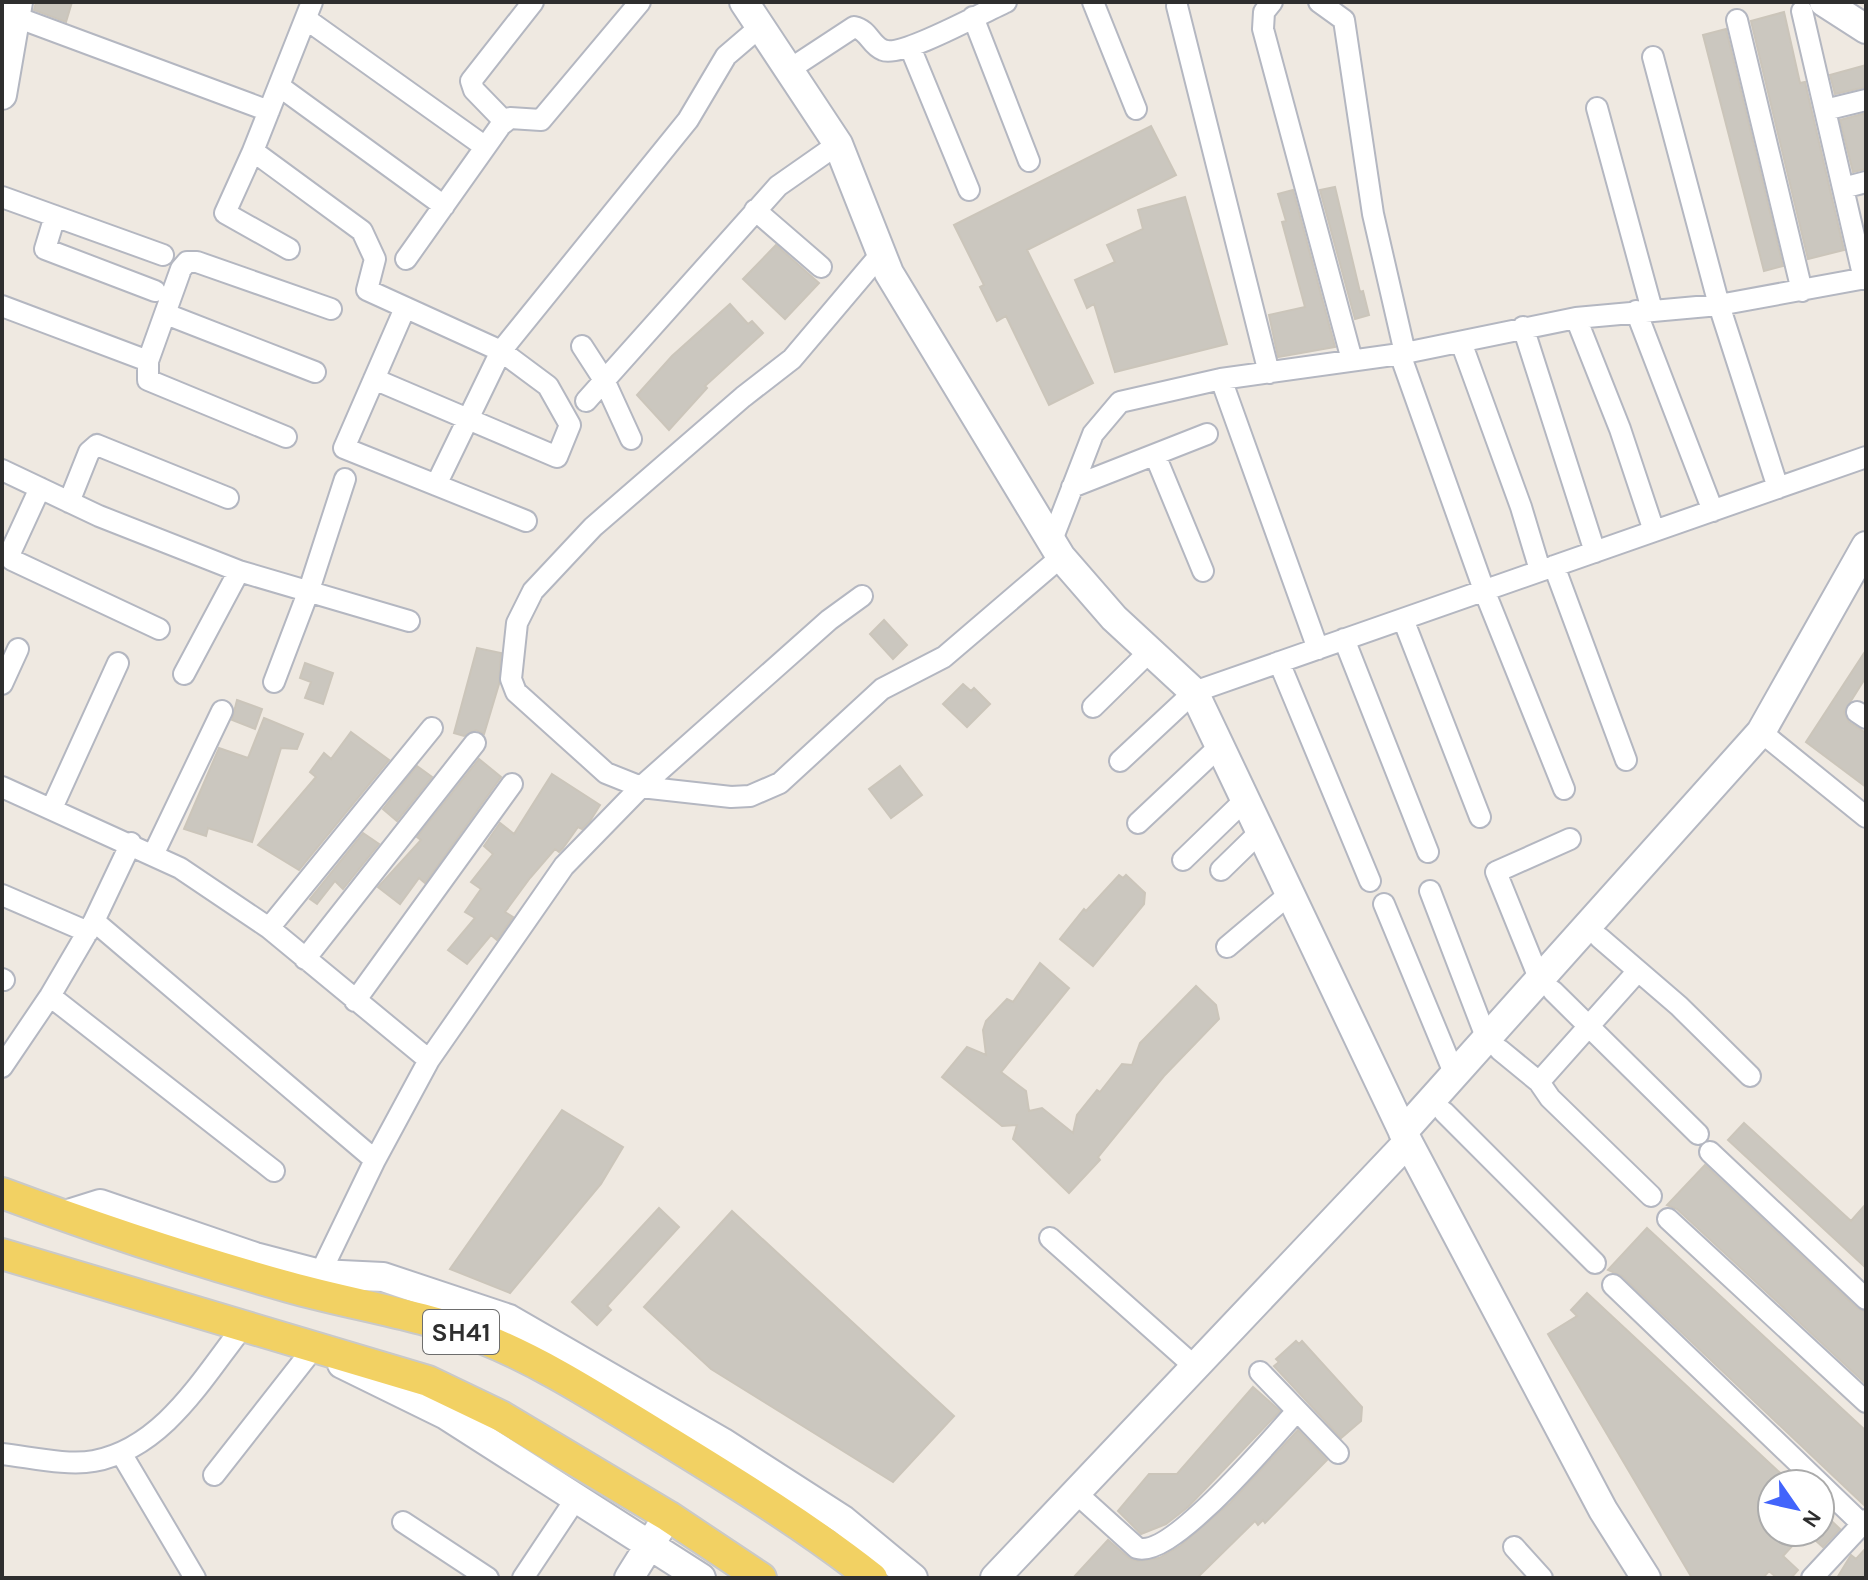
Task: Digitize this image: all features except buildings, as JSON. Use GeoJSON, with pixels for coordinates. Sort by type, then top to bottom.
{"type":"FeatureCollection","features":[{"type":"Feature","properties":{"kind":"main road","name":"SH41"},"geometry":{"type":"LineString","coordinates":[[2,1193],[65,1215],[544,1355],[588,1393],[709,1467],[872,1578]]}},
{"type":"Feature","properties":{"kind":"main road","name":"SH41"},"geometry":{"type":"LineString","coordinates":[[2,1254],[242,1328],[323,1347],[428,1381],[501,1416],[668,1516],[761,1578]]}},
{"type":"Feature","properties":{"kind":"street"},"geometry":{"type":"LineString","coordinates":[[406,259],[484,146],[505,122],[510,118],[541,120],[640,2]]}},
{"type":"Feature","properties":{"kind":"street"},"geometry":{"type":"LineString","coordinates":[[744,2],[838,144],[880,255],[1057,548],[1114,618],[1194,692],[1292,892],[1407,1141],[1603,1510],[1646,1578]]}},
{"type":"Feature","properties":{"kind":"street"},"geometry":{"type":"LineString","coordinates":[[790,69],[854,27],[865,31],[882,50],[910,47],[1006,2]]}},
{"type":"Feature","properties":{"kind":"street"},"geometry":{"type":"LineString","coordinates":[[1093,2],[1136,109]]}},
{"type":"Feature","properties":{"kind":"street"},"geometry":{"type":"LineString","coordinates":[[1272,2],[1264,12],[1263,29],[1352,360]]}},
{"type":"Feature","properties":{"kind":"street"},"geometry":{"type":"LineString","coordinates":[[1319,2],[1344,20],[1373,214],[1402,354],[1484,590],[1564,789]]}},
{"type":"Feature","properties":{"kind":"street"},"geometry":{"type":"LineString","coordinates":[[505,122],[474,90],[471,81],[529,3]]}},
{"type":"Feature","properties":{"kind":"street"},"geometry":{"type":"LineString","coordinates":[[1177,6],[1269,373]]}},
{"type":"Feature","properties":{"kind":"street"},"geometry":{"type":"LineString","coordinates":[[1813,6],[1866,29]]}},
{"type":"Feature","properties":{"kind":"street"},"geometry":{"type":"LineString","coordinates":[[880,255],[792,359],[743,397],[593,527],[533,591],[526,603],[515,637],[511,679],[516,692],[606,773],[641,787],[731,797],[768,789],[780,783],[882,689],[944,657],[1057,548],[1072,487],[1093,434],[1120,402],[1221,379],[1402,354],[1576,318],[1719,305],[1865,278],[1825,110],[1813,6]]}},
{"type":"Feature","properties":{"kind":"street"},"geometry":{"type":"LineString","coordinates":[[2,95],[17,10],[269,111]]}},
{"type":"Feature","properties":{"kind":"street"},"geometry":{"type":"LineString","coordinates":[[289,249],[225,213],[309,11],[484,146]]}},
{"type":"Feature","properties":{"kind":"street"},"geometry":{"type":"LineString","coordinates":[[973,17],[1029,161]]}},
{"type":"Feature","properties":{"kind":"street"},"geometry":{"type":"LineString","coordinates":[[1737,20],[1802,291]]}},
{"type":"Feature","properties":{"kind":"street"},"geometry":{"type":"LineString","coordinates":[[436,485],[501,351],[688,120],[726,56],[761,26]]}},
{"type":"Feature","properties":{"kind":"street"},"geometry":{"type":"LineString","coordinates":[[910,47],[969,190]]}},
{"type":"Feature","properties":{"kind":"street"},"geometry":{"type":"LineString","coordinates":[[1653,57],[1719,305],[1778,488]]}},
{"type":"Feature","properties":{"kind":"street"},"geometry":{"type":"LineString","coordinates":[[279,86],[444,206]]}},
{"type":"Feature","properties":{"kind":"street"},"geometry":{"type":"LineString","coordinates":[[1825,110],[1866,100]]}},
{"type":"Feature","properties":{"kind":"street"},"geometry":{"type":"LineString","coordinates":[[1597,108],[1644,310],[1713,511]]}},
{"type":"Feature","properties":{"kind":"street"},"geometry":{"type":"LineString","coordinates":[[586,401],[778,186],[838,144]]}},
{"type":"Feature","properties":{"kind":"street"},"geometry":{"type":"LineString","coordinates":[[253,151],[362,231],[375,259],[367,290],[501,351],[548,386],[570,425],[557,457],[374,379]]}},
{"type":"Feature","properties":{"kind":"street"},"geometry":{"type":"LineString","coordinates":[[1843,188],[1866,182]]}},
{"type":"Feature","properties":{"kind":"street"},"geometry":{"type":"LineString","coordinates":[[2,197],[163,255]]}},
{"type":"Feature","properties":{"kind":"street"},"geometry":{"type":"LineString","coordinates":[[755,210],[821,267]]}},
{"type":"Feature","properties":{"kind":"street"},"geometry":{"type":"LineString","coordinates":[[55,216],[45,249],[155,291]]}},
{"type":"Feature","properties":{"kind":"street"},"geometry":{"type":"LineString","coordinates":[[286,437],[148,380],[148,361],[181,269],[187,262],[197,262],[331,309]]}},
{"type":"Feature","properties":{"kind":"street"},"geometry":{"type":"LineString","coordinates":[[2,306],[148,361]]}},
{"type":"Feature","properties":{"kind":"street"},"geometry":{"type":"LineString","coordinates":[[405,308],[344,448],[526,521]]}},
{"type":"Feature","properties":{"kind":"street"},"geometry":{"type":"LineString","coordinates":[[166,314],[315,372]]}},
{"type":"Feature","properties":{"kind":"street"},"geometry":{"type":"LineString","coordinates":[[1576,318],[1620,429],[1654,531]]}},
{"type":"Feature","properties":{"kind":"street"},"geometry":{"type":"LineString","coordinates":[[1523,327],[1595,552]]}},
{"type":"Feature","properties":{"kind":"street"},"geometry":{"type":"LineString","coordinates":[[1461,342],[1521,507],[1626,760]]}},
{"type":"Feature","properties":{"kind":"street"},"geometry":{"type":"LineString","coordinates":[[582,346],[604,380],[631,439]]}},
{"type":"Feature","properties":{"kind":"street"},"geometry":{"type":"LineString","coordinates":[[1221,379],[1318,649]]}},
{"type":"Feature","properties":{"kind":"street"},"geometry":{"type":"LineString","coordinates":[[1072,487],[1207,434]]}},
{"type":"Feature","properties":{"kind":"street"},"geometry":{"type":"LineString","coordinates":[[69,502],[89,452],[97,445],[228,498]]}},
{"type":"Feature","properties":{"kind":"street"},"geometry":{"type":"LineString","coordinates":[[1155,455],[1203,571]]}},
{"type":"Feature","properties":{"kind":"street"},"geometry":{"type":"LineString","coordinates":[[1120,761],[1194,692],[1866,457]]}},
{"type":"Feature","properties":{"kind":"street"},"geometry":{"type":"LineString","coordinates":[[2,470],[69,502],[239,571],[409,621]]}},
{"type":"Feature","properties":{"kind":"street"},"geometry":{"type":"LineString","coordinates":[[274,682],[309,590],[345,479]]}},
{"type":"Feature","properties":{"kind":"street"},"geometry":{"type":"LineString","coordinates":[[40,488],[11,551],[12,560],[159,629]]}},
{"type":"Feature","properties":{"kind":"street"},"geometry":{"type":"LineString","coordinates":[[995,1578],[1407,1141],[1444,1112],[1493,1043],[1768,737],[1866,546]]}},
{"type":"Feature","properties":{"kind":"street"},"geometry":{"type":"LineString","coordinates":[[184,674],[239,571]]}},
{"type":"Feature","properties":{"kind":"street"},"geometry":{"type":"LineString","coordinates":[[1546,985],[1600,938],[1768,737],[1866,582]]}},
{"type":"Feature","properties":{"kind":"street"},"geometry":{"type":"LineString","coordinates":[[65,1215],[100,1204],[255,1257],[305,1284],[429,1060],[564,866],[641,787],[829,620],[862,596]]}},
{"type":"Feature","properties":{"kind":"street"},"geometry":{"type":"LineString","coordinates":[[1403,619],[1480,817]]}},
{"type":"Feature","properties":{"kind":"street"},"geometry":{"type":"LineString","coordinates":[[1344,639],[1428,852]]}},
{"type":"Feature","properties":{"kind":"street"},"geometry":{"type":"LineString","coordinates":[[2,684],[18,649]]}},
{"type":"Feature","properties":{"kind":"street"},"geometry":{"type":"LineString","coordinates":[[1093,707],[1150,651]]}},
{"type":"Feature","properties":{"kind":"street"},"geometry":{"type":"LineString","coordinates":[[1279,662],[1370,881]]}},
{"type":"Feature","properties":{"kind":"street"},"geometry":{"type":"LineString","coordinates":[[52,808],[118,663]]}},
{"type":"Feature","properties":{"kind":"street"},"geometry":{"type":"LineString","coordinates":[[153,855],[222,711]]}},
{"type":"Feature","properties":{"kind":"street"},"geometry":{"type":"LineString","coordinates":[[269,928],[432,728]]}},
{"type":"Feature","properties":{"kind":"street"},"geometry":{"type":"LineString","coordinates":[[1768,737],[1866,817]]}},
{"type":"Feature","properties":{"kind":"street"},"geometry":{"type":"LineString","coordinates":[[305,959],[475,743]]}},
{"type":"Feature","properties":{"kind":"street"},"geometry":{"type":"LineString","coordinates":[[1138,823],[1221,745]]}},
{"type":"Feature","properties":{"kind":"street"},"geometry":{"type":"LineString","coordinates":[[355,1001],[512,784]]}},
{"type":"Feature","properties":{"kind":"street"},"geometry":{"type":"LineString","coordinates":[[2,787],[131,843],[180,868],[269,928],[429,1060]]}},
{"type":"Feature","properties":{"kind":"street"},"geometry":{"type":"LineString","coordinates":[[1183,860],[1247,798]]}},
{"type":"Feature","properties":{"kind":"street"},"geometry":{"type":"LineString","coordinates":[[1221,870],[1262,830]]}},
{"type":"Feature","properties":{"kind":"street"},"geometry":{"type":"LineString","coordinates":[[1570,839],[1496,872],[1546,985],[1698,1134]]}},
{"type":"Feature","properties":{"kind":"street"},"geometry":{"type":"LineString","coordinates":[[2,1067],[50,996],[91,927],[131,843]]}},
{"type":"Feature","properties":{"kind":"street"},"geometry":{"type":"LineString","coordinates":[[1430,891],[1493,1043],[1539,1082],[1550,1098],[1651,1196]]}},
{"type":"Feature","properties":{"kind":"street"},"geometry":{"type":"LineString","coordinates":[[1227,947],[1292,892]]}},
{"type":"Feature","properties":{"kind":"street"},"geometry":{"type":"LineString","coordinates":[[2,895],[91,927],[375,1160]]}},
{"type":"Feature","properties":{"kind":"street"},"geometry":{"type":"LineString","coordinates":[[1384,904],[1454,1073]]}},
{"type":"Feature","properties":{"kind":"street"},"geometry":{"type":"LineString","coordinates":[[1600,938],[1750,1076]]}},
{"type":"Feature","properties":{"kind":"street"},"geometry":{"type":"LineString","coordinates":[[1539,1082],[1637,972]]}},
{"type":"Feature","properties":{"kind":"street"},"geometry":{"type":"LineString","coordinates":[[50,996],[274,1171]]}},
{"type":"Feature","properties":{"kind":"street"},"geometry":{"type":"LineString","coordinates":[[1407,1141],[1454,1073],[1493,1043]]}},
{"type":"Feature","properties":{"kind":"street"},"geometry":{"type":"LineString","coordinates":[[1444,1112],[1595,1263]]}},
{"type":"Feature","properties":{"kind":"street"},"geometry":{"type":"LineString","coordinates":[[1710,1152],[1866,1299]]}},
{"type":"Feature","properties":{"kind":"street"},"geometry":{"type":"LineString","coordinates":[[1668,1219],[1866,1402]]}},
{"type":"Feature","properties":{"kind":"street"},"geometry":{"type":"LineString","coordinates":[[1050,1238],[1194,1366]]}},
{"type":"Feature","properties":{"kind":"street"},"geometry":{"type":"LineString","coordinates":[[1613,1285],[1864,1522],[1812,1578]]}},
{"type":"Feature","properties":{"kind":"street"},"geometry":{"type":"LineString","coordinates":[[2,1454],[92,1462],[146,1441],[180,1407],[242,1328]]}},
{"type":"Feature","properties":{"kind":"street"},"geometry":{"type":"LineString","coordinates":[[214,1475],[323,1347],[346,1369],[446,1415],[701,1578]]}},
{"type":"Feature","properties":{"kind":"street"},"geometry":{"type":"LineString","coordinates":[[544,1355],[722,1442],[843,1520],[913,1578]]}},
{"type":"Feature","properties":{"kind":"street"},"geometry":{"type":"LineString","coordinates":[[1260,1372],[1338,1453]]}},
{"type":"Feature","properties":{"kind":"street"},"geometry":{"type":"LineString","coordinates":[[1075,1492],[1137,1548],[1158,1547],[1216,1498],[1297,1411]]}},
{"type":"Feature","properties":{"kind":"street"},"geometry":{"type":"LineString","coordinates":[[121,1453],[195,1578]]}},
{"type":"Feature","properties":{"kind":"street"},"geometry":{"type":"LineString","coordinates":[[523,1578],[575,1500]]}},
{"type":"Feature","properties":{"kind":"street"},"geometry":{"type":"LineString","coordinates":[[629,1578],[668,1516]]}},
{"type":"Feature","properties":{"kind":"street"},"geometry":{"type":"LineString","coordinates":[[403,1522],[488,1578]]}},
{"type":"Feature","properties":{"kind":"street"},"geometry":{"type":"LineString","coordinates":[[1514,1547],[1542,1578]]}}]}
